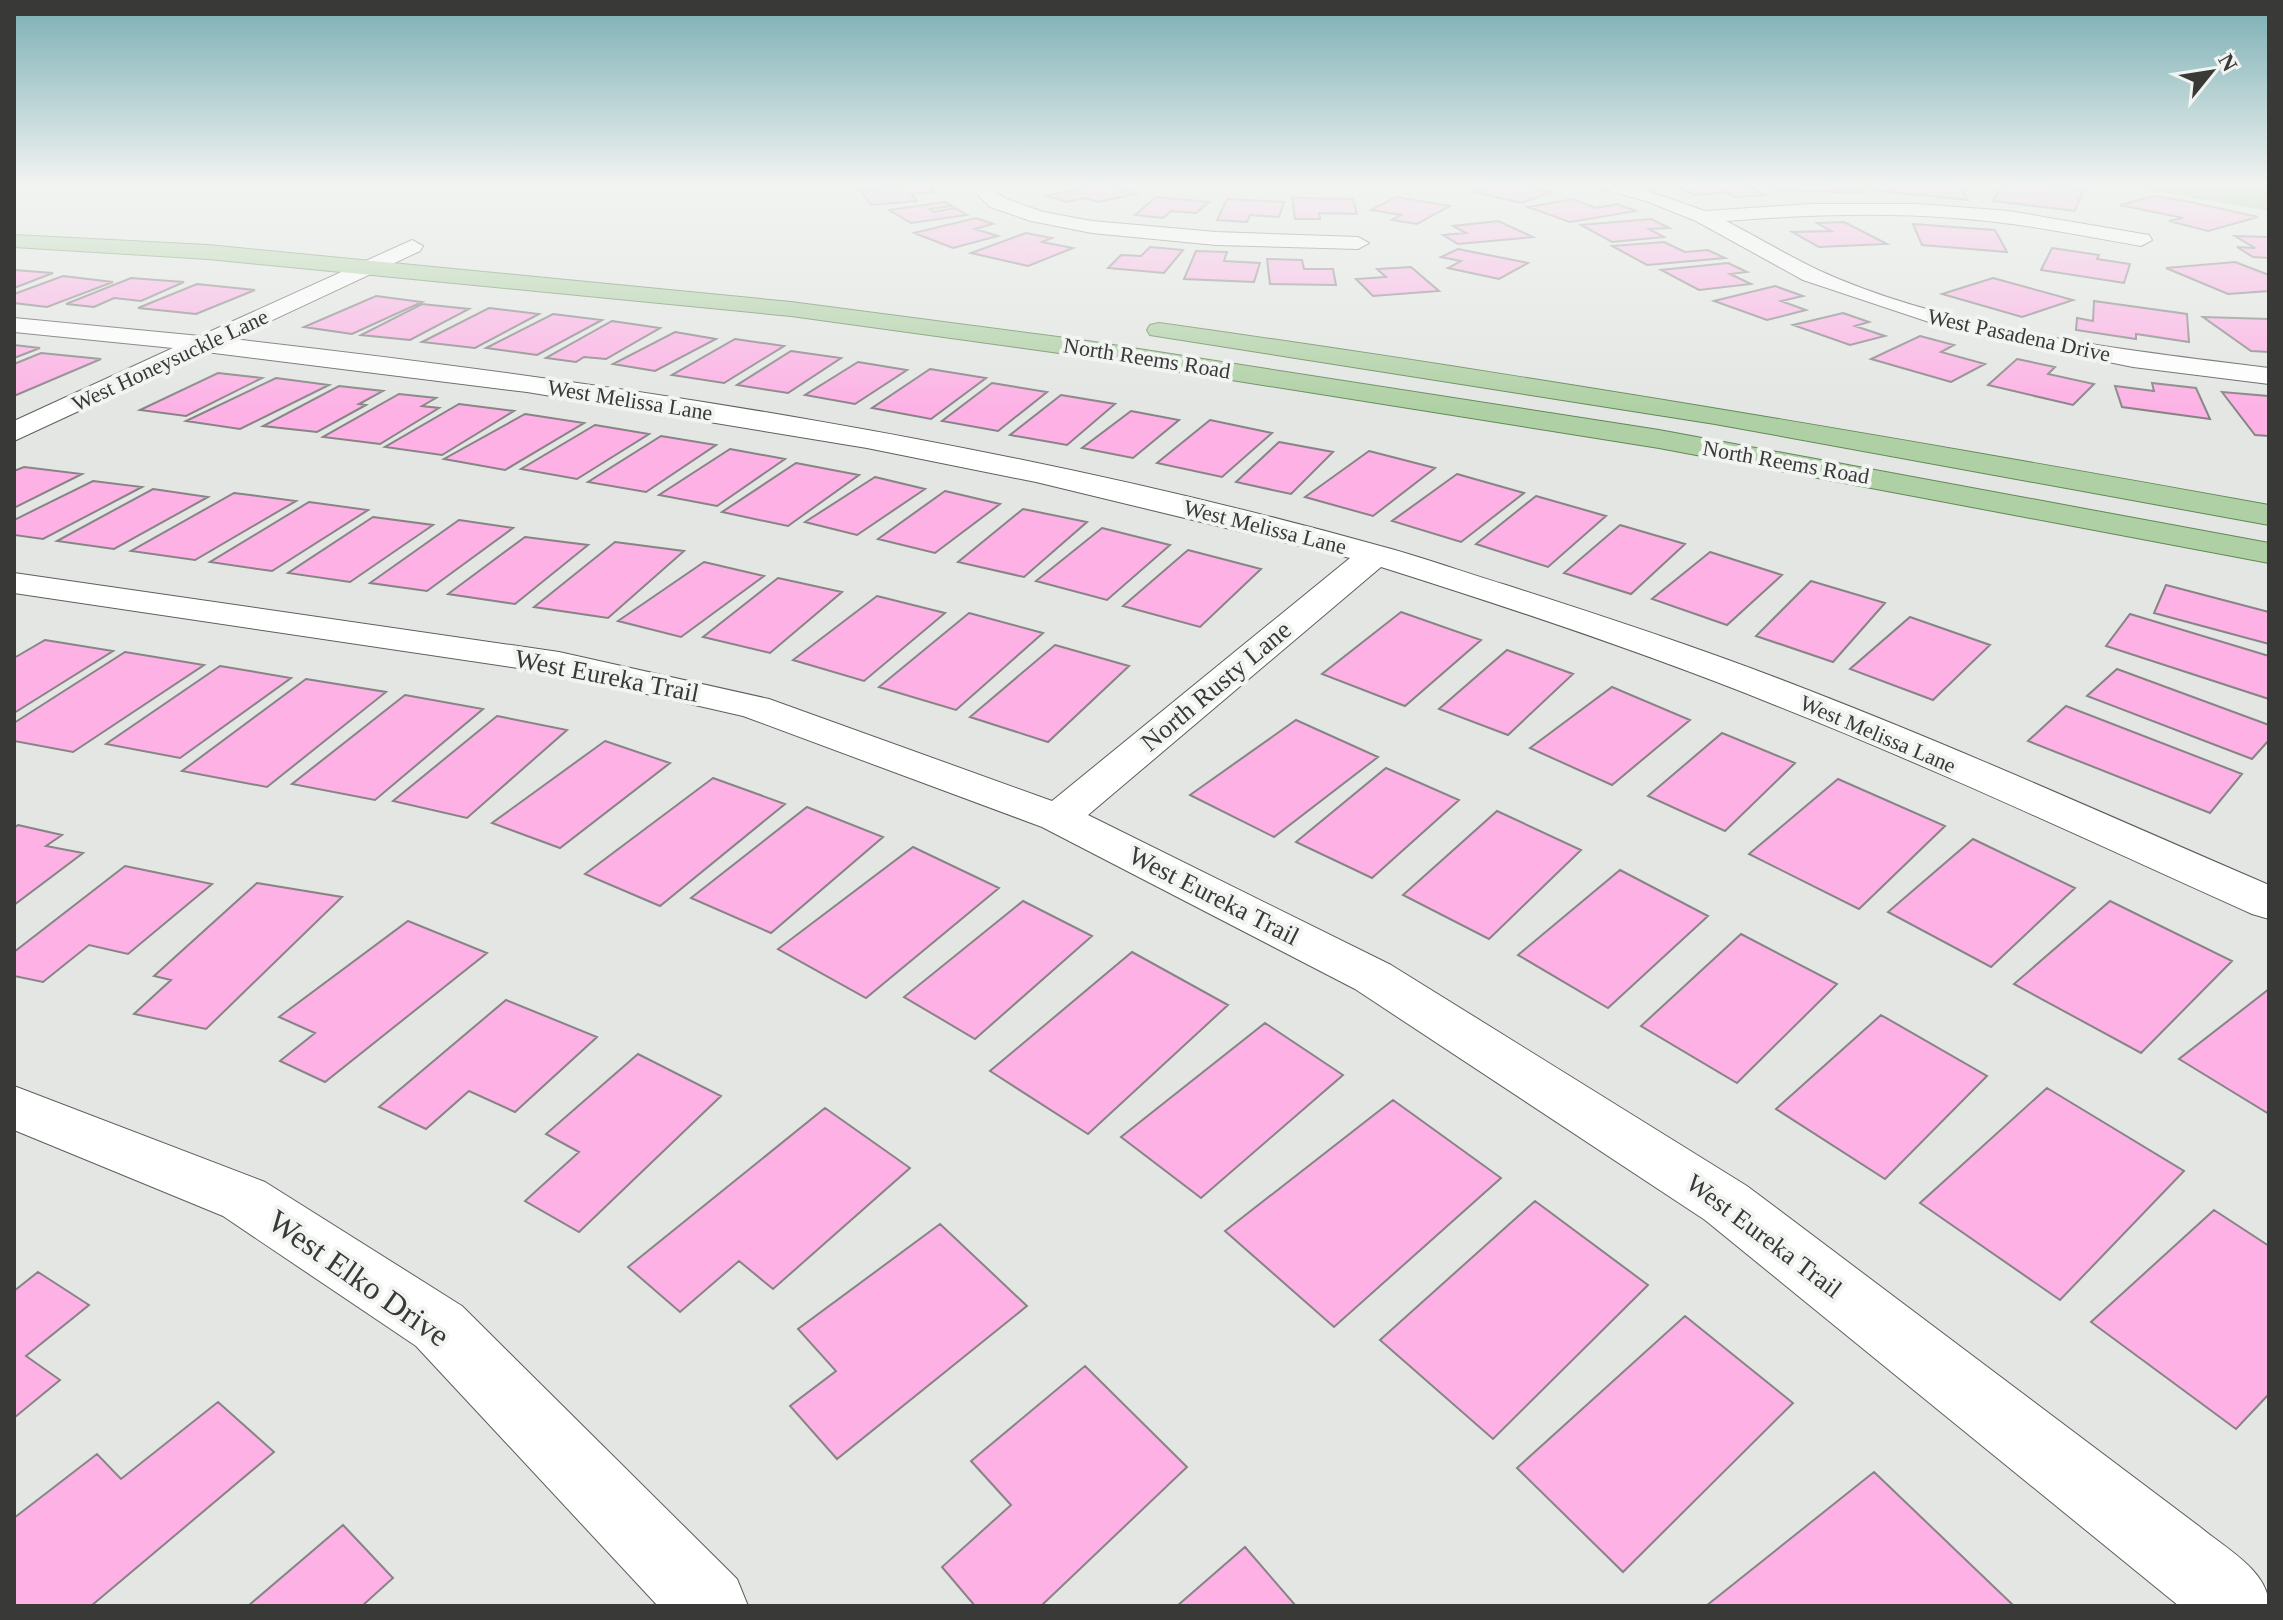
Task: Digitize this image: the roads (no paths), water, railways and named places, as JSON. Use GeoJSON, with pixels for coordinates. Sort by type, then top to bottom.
{"type":"FeatureCollection","features":[{"type":"Feature","properties":{"kind":"main road","name":"North Reems Road"},"geometry":{"type":"LineString","coordinates":[[397,259],[1081,348],[1720,449],[2269,553]]}},
{"type":"Feature","properties":{"kind":"main road","name":"North Reems Road"},"geometry":{"type":"LineString","coordinates":[[1138,327],[1327,353],[1842,435],[2269,515]]}},
{"type":"Feature","properties":{"kind":"street","name":"West Honeysuckle Lane"},"geometry":{"type":"LineString","coordinates":[[14,432],[208,342],[362,259]]}},
{"type":"Feature","properties":{"kind":"street","name":"West Pasadena Drive"},"geometry":{"type":"LineString","coordinates":[[1780,259],[1811,275],[1879,300],[1965,326],[2133,359],[2269,376]]}},
{"type":"Feature","properties":{"kind":"street","name":"West Melissa Lane"},"geometry":{"type":"LineString","coordinates":[[14,325],[208,342],[575,389],[1103,487],[1375,555],[1586,623],[1826,711],[2269,903]]}},
{"type":"Feature","properties":{"kind":"street","name":"North Rusty Lane"},"geometry":{"type":"LineString","coordinates":[[1058,818],[1375,555]]}},
{"type":"Feature","properties":{"kind":"street","name":"West Eureka Trail"},"geometry":{"type":"LineString","coordinates":[[14,583],[559,663],[740,704],[1058,818],[1373,977],[1726,1203],[2161,1543],[2236,1606]]}},
{"type":"Feature","properties":{"kind":"street","name":"West Elko Drive"},"geometry":{"type":"LineString","coordinates":[[14,1107],[244,1199],[439,1326],[710,1606]]}}]}
